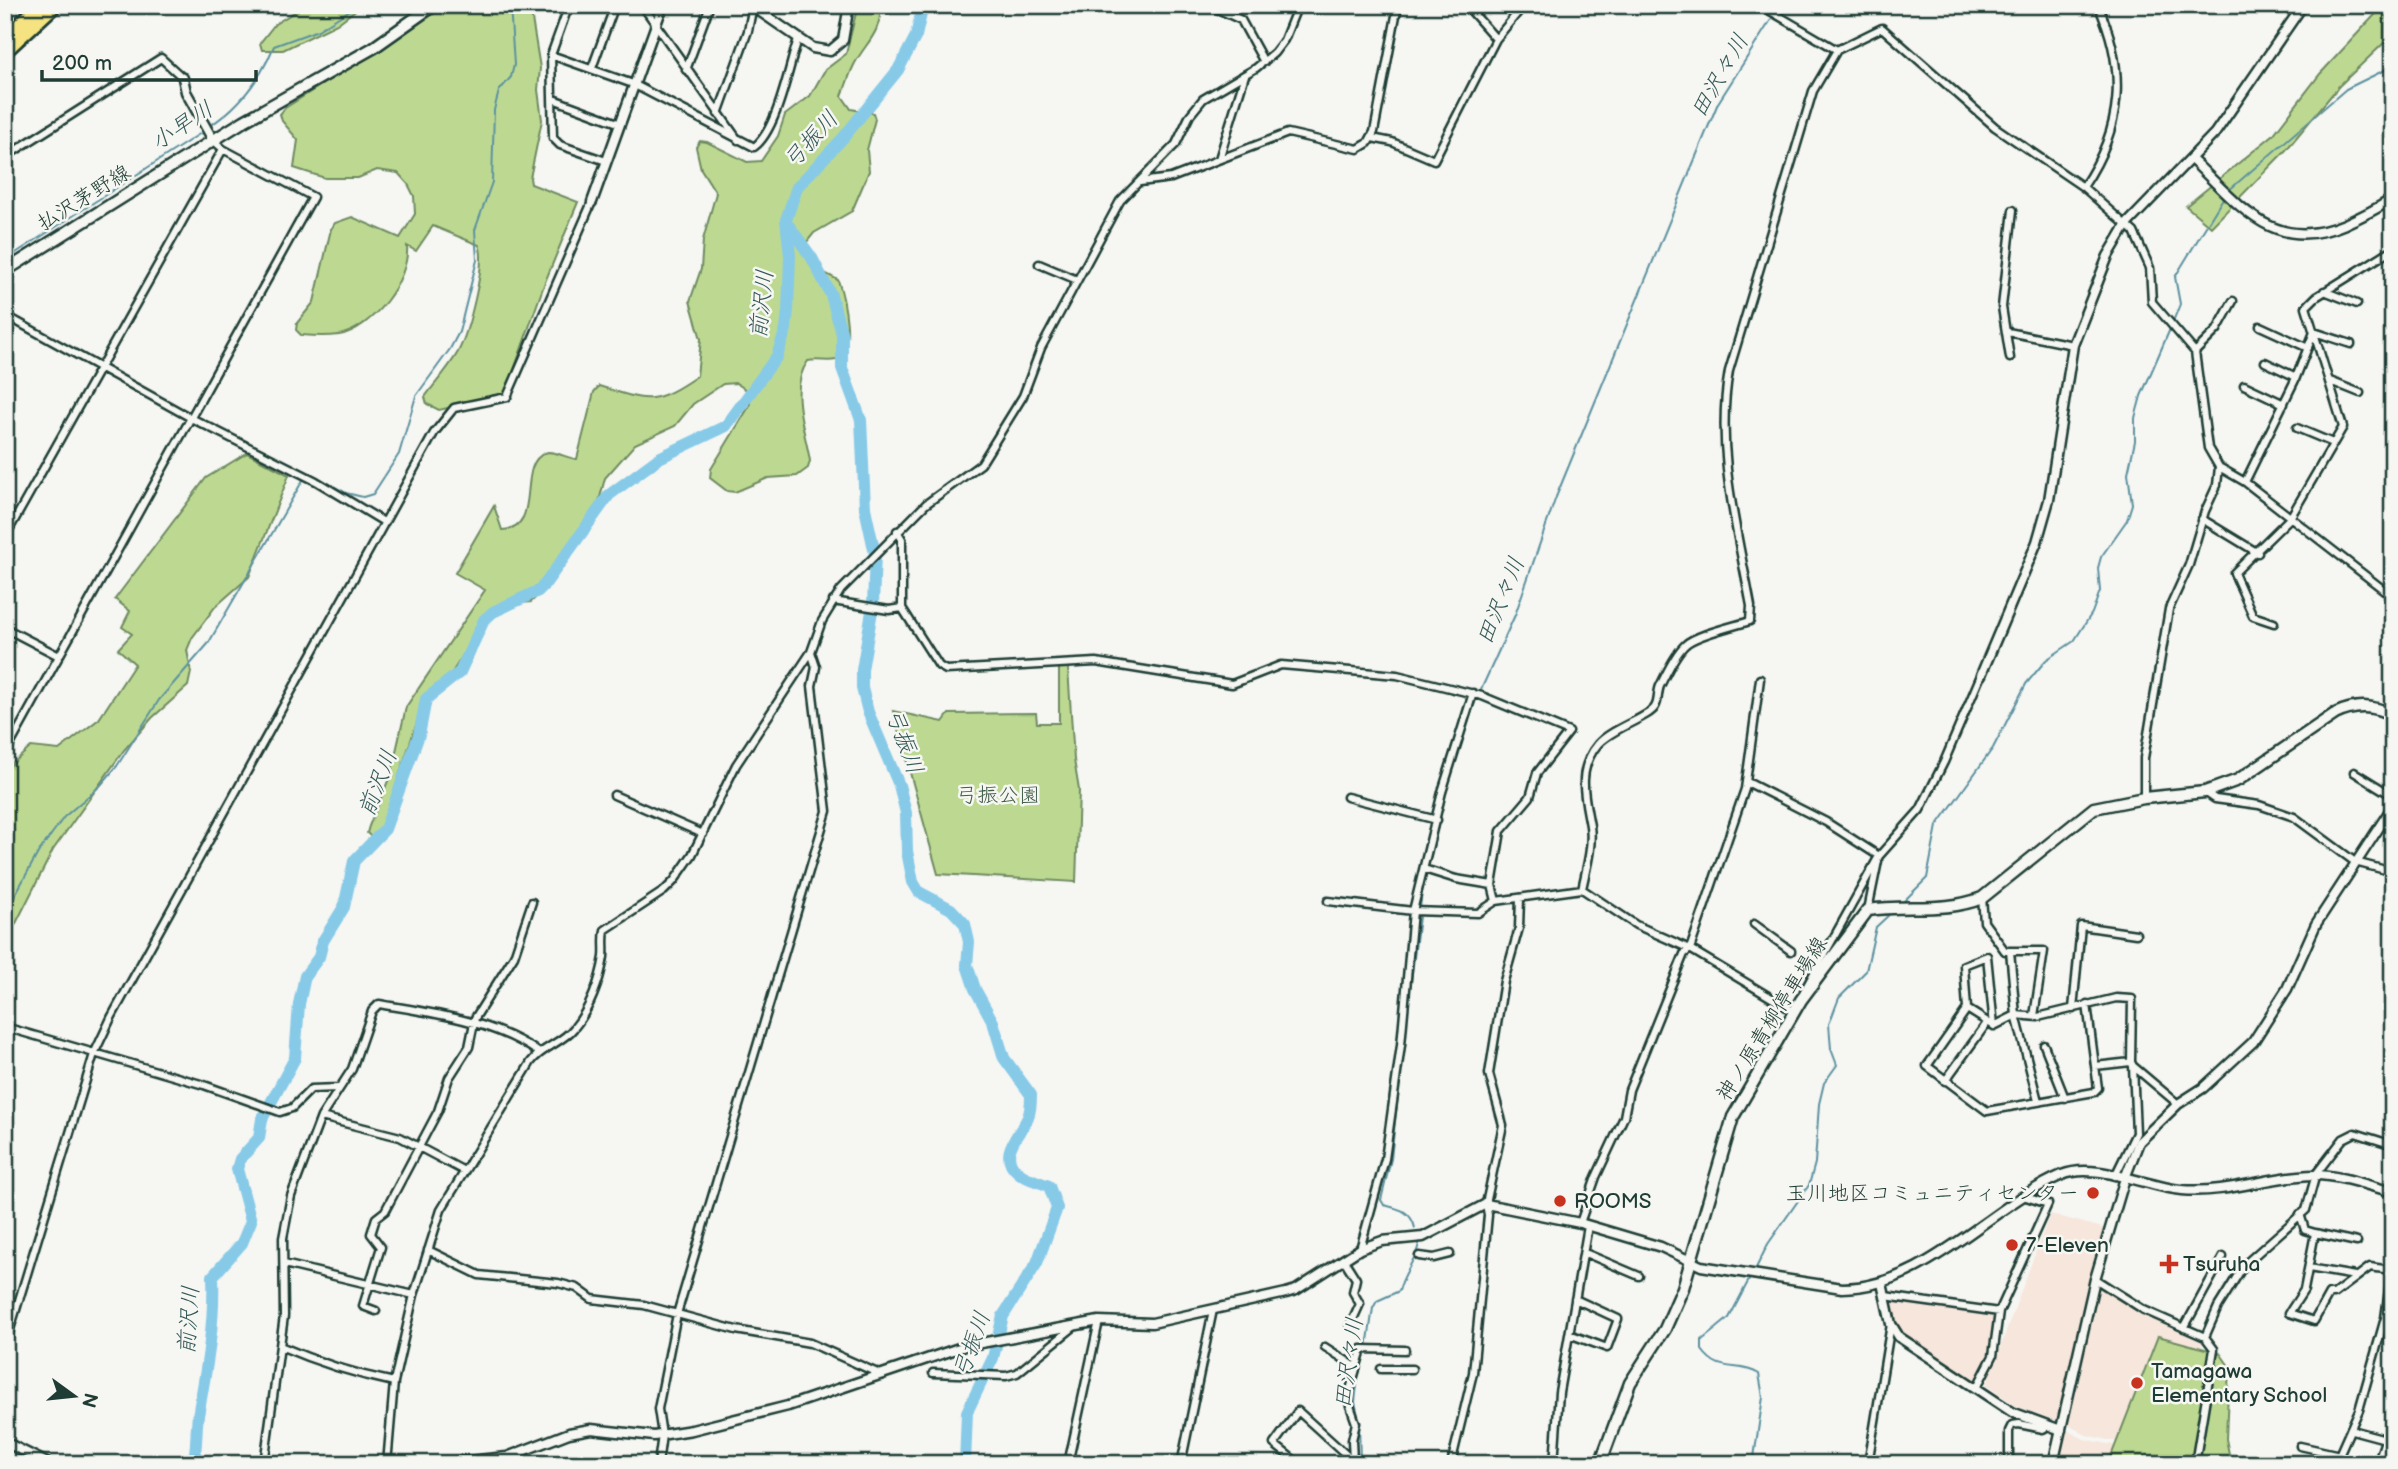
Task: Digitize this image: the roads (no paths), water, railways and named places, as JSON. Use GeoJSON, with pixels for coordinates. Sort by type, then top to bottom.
{"type":"FeatureCollection","features":[{"type":"Feature","properties":{"kind":"highway"},"geometry":{"type":"LineString","coordinates":[[5,38],[40,5]]}},
{"type":"Feature","properties":{"kind":"highway"},"geometry":{"type":"LineString","coordinates":[[5,51],[55,5]]}},
{"type":"Feature","properties":{"kind":"main road","name":"払沢茅野線"},"geometry":{"type":"LineString","coordinates":[[5,271],[213,140],[373,48],[434,5]]}},
{"type":"Feature","properties":{"kind":"main road"},"geometry":{"type":"LineString","coordinates":[[1868,910],[1952,908],[1983,898],[2094,808],[2205,792],[2238,780],[2335,714],[2350,707],[2365,706],[2393,715]]}},
{"type":"Feature","properties":{"kind":"main road","name":"神ノ原青柳停車場線"},"geometry":{"type":"LineString","coordinates":[[1600,1464],[1630,1383],[1665,1329],[1692,1263],[1733,1117],[1801,1000],[1868,910]]}},
{"type":"Feature","properties":{"kind":"street"},"geometry":{"type":"LineString","coordinates":[[569,5],[551,55],[553,138],[560,145],[606,161]]}},
{"type":"Feature","properties":{"kind":"street"},"geometry":{"type":"LineString","coordinates":[[592,68],[615,5]]}},
{"type":"Feature","properties":{"kind":"street"},"geometry":{"type":"LineString","coordinates":[[642,5],[654,26],[739,142]]}},
{"type":"Feature","properties":{"kind":"street"},"geometry":{"type":"LineString","coordinates":[[5,1346],[94,1054],[384,522],[446,414],[454,408],[507,397],[592,202],[618,123],[663,5]]}},
{"type":"Feature","properties":{"kind":"street"},"geometry":{"type":"LineString","coordinates":[[686,70],[710,5]]}},
{"type":"Feature","properties":{"kind":"street"},"geometry":{"type":"LineString","coordinates":[[718,114],[748,31],[752,6],[798,39],[821,50],[831,51],[843,40],[849,5]]}},
{"type":"Feature","properties":{"kind":"street"},"geometry":{"type":"LineString","coordinates":[[1209,5],[1241,20],[1264,62]]}},
{"type":"Feature","properties":{"kind":"street"},"geometry":{"type":"LineString","coordinates":[[387,1464],[394,1381],[414,1296],[441,1210],[538,1052],[566,1036],[583,1014],[597,985],[604,958],[605,930],[664,891],[692,855],[736,765],[811,652],[822,621],[833,601],[897,531],[926,504],[981,464],[1023,396],[1041,348],[1109,219],[1138,182],[1176,145],[1190,115],[1203,99],[1264,62],[1284,40],[1298,5]]}},
{"type":"Feature","properties":{"kind":"street"},"geometry":{"type":"LineString","coordinates":[[1138,182],[1171,178],[1288,133],[1358,149],[1372,138],[1383,98],[1398,5]]}},
{"type":"Feature","properties":{"kind":"street"},"geometry":{"type":"LineString","coordinates":[[1466,5],[1496,39]]}},
{"type":"Feature","properties":{"kind":"street"},"geometry":{"type":"LineString","coordinates":[[1372,138],[1392,142],[1434,160],[1496,39],[1524,5]]}},
{"type":"Feature","properties":{"kind":"street"},"geometry":{"type":"LineString","coordinates":[[1760,5],[1837,50]]}},
{"type":"Feature","properties":{"kind":"street"},"geometry":{"type":"LineString","coordinates":[[2083,187],[2112,128],[2118,96],[2119,77],[2098,5]]}},
{"type":"Feature","properties":{"kind":"street"},"geometry":{"type":"LineString","coordinates":[[1801,1000],[1807,980],[1879,856],[1920,810],[2037,542],[2049,500],[2073,345],[2108,256],[2127,224],[2191,159],[2239,101],[2303,5]]}},
{"type":"Feature","properties":{"kind":"street"},"geometry":{"type":"LineString","coordinates":[[1581,890],[1589,853],[1590,826],[1584,810],[1583,788],[1586,769],[1598,744],[1618,727],[1648,714],[1656,707],[1658,689],[1684,645],[1750,621],[1751,606],[1731,505],[1724,397],[1728,372],[1814,91],[1837,50],[1882,28],[1995,127],[2083,187],[2127,224],[2150,268],[2152,302],[2166,323],[2195,352],[2208,448],[2219,467],[2245,482],[2393,597]]}},
{"type":"Feature","properties":{"kind":"street"},"geometry":{"type":"LineString","coordinates":[[551,55],[633,84],[739,142],[754,147],[763,141],[798,39]]}},
{"type":"Feature","properties":{"kind":"street"},"geometry":{"type":"LineString","coordinates":[[5,157],[161,58],[183,78],[186,92],[213,140],[223,149],[313,197],[5,754]]}},
{"type":"Feature","properties":{"kind":"street"},"geometry":{"type":"LineString","coordinates":[[1219,159],[1245,75]]}},
{"type":"Feature","properties":{"kind":"street"},"geometry":{"type":"LineString","coordinates":[[553,99],[618,123]]}},
{"type":"Feature","properties":{"kind":"street"},"geometry":{"type":"LineString","coordinates":[[5,537],[223,149]]}},
{"type":"Feature","properties":{"kind":"street"},"geometry":{"type":"LineString","coordinates":[[2191,159],[2251,216],[2281,232],[2318,234],[2354,220],[2393,198]]}},
{"type":"Feature","properties":{"kind":"street"},"geometry":{"type":"LineString","coordinates":[[2010,358],[2002,307],[2014,210]]}},
{"type":"Feature","properties":{"kind":"street"},"geometry":{"type":"LineString","coordinates":[[2274,623],[2253,616],[2234,573],[2258,553],[2290,518],[2343,427],[2306,307],[2324,292],[2393,249]]}},
{"type":"Feature","properties":{"kind":"street"},"geometry":{"type":"LineString","coordinates":[[1039,264],[1077,281]]}},
{"type":"Feature","properties":{"kind":"street"},"geometry":{"type":"LineString","coordinates":[[2324,292],[2357,304]]}},
{"type":"Feature","properties":{"kind":"street"},"geometry":{"type":"LineString","coordinates":[[2195,352],[2217,330],[2233,301]]}},
{"type":"Feature","properties":{"kind":"street"},"geometry":{"type":"LineString","coordinates":[[5,315],[191,418],[316,481],[384,522]]}},
{"type":"Feature","properties":{"kind":"street"},"geometry":{"type":"LineString","coordinates":[[2260,326],[2308,348]]}},
{"type":"Feature","properties":{"kind":"street"},"geometry":{"type":"LineString","coordinates":[[2008,332],[2073,345]]}},
{"type":"Feature","properties":{"kind":"street"},"geometry":{"type":"LineString","coordinates":[[2314,332],[2351,344]]}},
{"type":"Feature","properties":{"kind":"street"},"geometry":{"type":"LineString","coordinates":[[2245,482],[2284,404],[2314,332]]}},
{"type":"Feature","properties":{"kind":"street"},"geometry":{"type":"LineString","coordinates":[[2265,362],[2296,377]]}},
{"type":"Feature","properties":{"kind":"street"},"geometry":{"type":"LineString","coordinates":[[2330,381],[2360,393]]}},
{"type":"Feature","properties":{"kind":"street"},"geometry":{"type":"LineString","coordinates":[[2244,385],[2284,404]]}},
{"type":"Feature","properties":{"kind":"street"},"geometry":{"type":"LineString","coordinates":[[2297,428],[2333,443]]}},
{"type":"Feature","properties":{"kind":"street"},"geometry":{"type":"LineString","coordinates":[[2144,799],[2144,758],[2169,609],[2189,565],[2217,485],[2219,467]]}},
{"type":"Feature","properties":{"kind":"street"},"geometry":{"type":"LineString","coordinates":[[2203,519],[2258,553]]}},
{"type":"Feature","properties":{"kind":"street"},"geometry":{"type":"LineString","coordinates":[[897,531],[902,539],[902,608],[939,666],[946,670],[1096,662],[1233,684],[1281,665],[1396,675],[1476,694],[1569,732],[1537,773],[1530,797],[1501,831],[1492,884],[1496,901]]}},
{"type":"Feature","properties":{"kind":"street"},"geometry":{"type":"LineString","coordinates":[[833,601],[889,610],[902,608]]}},
{"type":"Feature","properties":{"kind":"street"},"geometry":{"type":"LineString","coordinates":[[5,628],[59,656]]}},
{"type":"Feature","properties":{"kind":"street"},"geometry":{"type":"LineString","coordinates":[[658,1464],[662,1435],[658,1409],[677,1314],[827,811],[812,686],[816,667],[811,652]]}},
{"type":"Feature","properties":{"kind":"street"},"geometry":{"type":"LineString","coordinates":[[1554,1464],[1559,1392],[1585,1253],[1584,1224],[1596,1177],[1624,1117],[1629,1090],[1684,954],[1690,949],[1747,782],[1760,679]]}},
{"type":"Feature","properties":{"kind":"street"},"geometry":{"type":"LineString","coordinates":[[1360,1249],[1385,1159],[1401,1045],[1414,911],[1437,820],[1441,792],[1476,694]]}},
{"type":"Feature","properties":{"kind":"street"},"geometry":{"type":"LineString","coordinates":[[2354,772],[2393,796]]}},
{"type":"Feature","properties":{"kind":"street"},"geometry":{"type":"LineString","coordinates":[[1747,782],[1826,822],[1879,856]]}},
{"type":"Feature","properties":{"kind":"street"},"geometry":{"type":"LineString","coordinates":[[2205,792],[2214,799],[2259,805],[2294,817],[2355,862],[2393,872]]}},
{"type":"Feature","properties":{"kind":"street"},"geometry":{"type":"LineString","coordinates":[[614,795],[703,834]]}},
{"type":"Feature","properties":{"kind":"street"},"geometry":{"type":"LineString","coordinates":[[1347,797],[1437,820]]}},
{"type":"Feature","properties":{"kind":"street"},"geometry":{"type":"LineString","coordinates":[[2053,1464],[2095,1279],[2125,1178],[2139,1142],[2178,1104],[2203,1088],[2253,1042],[2287,989],[2316,924],[2393,806]]}},
{"type":"Feature","properties":{"kind":"street"},"geometry":{"type":"LineString","coordinates":[[1868,910],[1879,856]]}},
{"type":"Feature","properties":{"kind":"street"},"geometry":{"type":"LineString","coordinates":[[1424,869],[1456,880],[1492,884]]}},
{"type":"Feature","properties":{"kind":"street"},"geometry":{"type":"LineString","coordinates":[[1328,901],[1414,911],[1478,913],[1496,901],[1581,890],[1636,925],[1690,949],[1795,1012]]}},
{"type":"Feature","properties":{"kind":"street"},"geometry":{"type":"LineString","coordinates":[[1451,1464],[1473,1373],[1488,1215],[1486,1204],[1503,1125],[1489,1074],[1504,981],[1519,928],[1520,898]]}},
{"type":"Feature","properties":{"kind":"street"},"geometry":{"type":"LineString","coordinates":[[1983,898],[1984,922],[2005,951],[2044,951],[2034,1016]]}},
{"type":"Feature","properties":{"kind":"street"},"geometry":{"type":"LineString","coordinates":[[376,1311],[363,1306],[382,1247],[371,1234],[376,1219],[385,1211],[438,1111],[449,1078],[469,1047],[474,1023],[514,957],[532,902]]}},
{"type":"Feature","properties":{"kind":"street"},"geometry":{"type":"LineString","coordinates":[[1754,924],[1791,951]]}},
{"type":"Feature","properties":{"kind":"street"},"geometry":{"type":"LineString","coordinates":[[2073,1009],[2081,926],[2136,934]]}},
{"type":"Feature","properties":{"kind":"street"},"geometry":{"type":"LineString","coordinates":[[2010,951],[2016,1015],[2038,1101]]}},
{"type":"Feature","properties":{"kind":"street"},"geometry":{"type":"LineString","coordinates":[[1990,1024],[1987,956],[1964,965],[1967,1009],[1927,1066],[1987,1111],[2066,1098],[2098,1088],[2087,1004]]}},
{"type":"Feature","properties":{"kind":"street"},"geometry":{"type":"LineString","coordinates":[[1945,1081],[1990,1024],[2016,1015],[2034,1016],[2116,998],[2132,999],[2136,1133],[2114,1177]]}},
{"type":"Feature","properties":{"kind":"street"},"geometry":{"type":"LineString","coordinates":[[264,1464],[284,1316],[283,1238],[290,1196],[321,1117],[352,1069],[372,1011],[379,1004],[474,1023],[538,1052]]}},
{"type":"Feature","properties":{"kind":"street"},"geometry":{"type":"LineString","coordinates":[[1967,1009],[1990,1024]]}},
{"type":"Feature","properties":{"kind":"street"},"geometry":{"type":"LineString","coordinates":[[5,1027],[204,1085],[279,1112],[292,1108],[311,1089],[338,1088]]}},
{"type":"Feature","properties":{"kind":"street"},"geometry":{"type":"LineString","coordinates":[[2044,1045],[2066,1098]]}},
{"type":"Feature","properties":{"kind":"street"},"geometry":{"type":"LineString","coordinates":[[2095,1066],[2132,1064],[2178,1104]]}},
{"type":"Feature","properties":{"kind":"street"},"geometry":{"type":"LineString","coordinates":[[321,1117],[400,1137],[464,1171]]}},
{"type":"Feature","properties":{"kind":"street"},"geometry":{"type":"LineString","coordinates":[[2205,1337],[2218,1307],[2244,1265],[2300,1214],[2310,1200],[2316,1174],[2349,1135],[2355,1133],[2393,1145]]}},
{"type":"Feature","properties":{"kind":"street"},"geometry":{"type":"LineString","coordinates":[[438,1464],[507,1457],[569,1433],[591,1429],[662,1435],[789,1406],[965,1346],[1099,1321],[1152,1323],[1296,1290],[1360,1249],[1382,1241],[1423,1237],[1486,1204],[1584,1224],[1661,1247],[1692,1263],[1842,1288],[1865,1288],[1882,1283],[1924,1262],[2026,1197],[2077,1170],[2183,1190],[2243,1188],[2316,1174],[2393,1192]]}},
{"type":"Feature","properties":{"kind":"street"},"geometry":{"type":"LineString","coordinates":[[1979,1383],[1993,1356],[1999,1312],[2048,1204],[2026,1197]]}},
{"type":"Feature","properties":{"kind":"street"},"geometry":{"type":"LineString","coordinates":[[2300,1214],[2305,1230],[2357,1242]]}},
{"type":"Feature","properties":{"kind":"street"},"geometry":{"type":"LineString","coordinates":[[2315,1233],[2304,1290],[2289,1313],[2314,1321],[2329,1294],[2334,1294],[2355,1276],[2370,1267],[2391,1270]]}},
{"type":"Feature","properties":{"kind":"street"},"geometry":{"type":"LineString","coordinates":[[428,1250],[479,1275],[558,1283],[577,1289],[592,1299],[644,1305],[736,1330],[810,1343],[882,1375]]}},
{"type":"Feature","properties":{"kind":"street"},"geometry":{"type":"LineString","coordinates":[[1585,1253],[1639,1276]]}},
{"type":"Feature","properties":{"kind":"street"},"geometry":{"type":"LineString","coordinates":[[1419,1256],[1434,1258],[1450,1254]]}},
{"type":"Feature","properties":{"kind":"street"},"geometry":{"type":"LineString","coordinates":[[2184,1328],[2223,1257]]}},
{"type":"Feature","properties":{"kind":"street"},"geometry":{"type":"LineString","coordinates":[[1344,1260],[1356,1279],[1353,1292],[1360,1304],[1350,1326]]}},
{"type":"Feature","properties":{"kind":"street"},"geometry":{"type":"LineString","coordinates":[[2335,1464],[2352,1430],[2389,1319],[2393,1261]]}},
{"type":"Feature","properties":{"kind":"street"},"geometry":{"type":"LineString","coordinates":[[284,1264],[414,1296]]}},
{"type":"Feature","properties":{"kind":"street"},"geometry":{"type":"LineString","coordinates":[[2309,1268],[2355,1276]]}},
{"type":"Feature","properties":{"kind":"street"},"geometry":{"type":"LineString","coordinates":[[2095,1279],[2144,1310],[2205,1337],[2214,1349],[2195,1464]]}},
{"type":"Feature","properties":{"kind":"street"},"geometry":{"type":"LineString","coordinates":[[1882,1283],[1891,1324],[1899,1337],[2012,1412],[2061,1430]]}},
{"type":"Feature","properties":{"kind":"street"},"geometry":{"type":"LineString","coordinates":[[1885,1296],[1999,1312]]}},
{"type":"Feature","properties":{"kind":"street"},"geometry":{"type":"LineString","coordinates":[[1569,1334],[1607,1348],[1618,1319],[1575,1299]]}},
{"type":"Feature","properties":{"kind":"street"},"geometry":{"type":"LineString","coordinates":[[1181,1464],[1213,1310]]}},
{"type":"Feature","properties":{"kind":"street"},"geometry":{"type":"LineString","coordinates":[[1068,1464],[1099,1321]]}},
{"type":"Feature","properties":{"kind":"street"},"geometry":{"type":"LineString","coordinates":[[1868,1464],[1891,1324]]}},
{"type":"Feature","properties":{"kind":"street"},"geometry":{"type":"LineString","coordinates":[[933,1373],[1006,1376],[1017,1373],[1056,1339],[1077,1325]]}},
{"type":"Feature","properties":{"kind":"street"},"geometry":{"type":"LineString","coordinates":[[279,1346],[323,1360],[341,1371],[394,1381]]}},
{"type":"Feature","properties":{"kind":"street"},"geometry":{"type":"LineString","coordinates":[[1325,1347],[1356,1367]]}},
{"type":"Feature","properties":{"kind":"street"},"geometry":{"type":"LineString","coordinates":[[1353,1462],[1352,1440],[1356,1423],[1349,1403],[1349,1393],[1362,1349],[1405,1350]]}},
{"type":"Feature","properties":{"kind":"street"},"geometry":{"type":"LineString","coordinates":[[1381,1368],[1412,1369]]}},
{"type":"Feature","properties":{"kind":"street"},"geometry":{"type":"LineString","coordinates":[[1299,1464],[1274,1444],[1298,1411],[1353,1462]]}},
{"type":"Feature","properties":{"kind":"street"},"geometry":{"type":"LineString","coordinates":[[2377,1464],[2393,1417]]}},
{"type":"Feature","properties":{"kind":"street"},"geometry":{"type":"LineString","coordinates":[[2009,1464],[2009,1431],[2012,1425],[2019,1423],[2043,1429],[2048,1426]]}},
{"type":"Feature","properties":{"kind":"street"},"geometry":{"type":"LineString","coordinates":[[2352,1430],[2393,1441]]}},
{"type":"Feature","properties":{"kind":"street"},"geometry":{"type":"LineString","coordinates":[[5,1442],[49,1464]]}},
{"type":"Feature","properties":{"kind":"street"},"geometry":{"type":"LineString","coordinates":[[2300,1447],[2340,1455]]}},
{"type":"Feature","properties":{"kind":"street"},"geometry":{"type":"LineString","coordinates":[[1341,1464],[1353,1462]]}},
{"type":"Feature","properties":{"kind":"waterway","name":"小早川"},"geometry":{"type":"LineString","coordinates":[[208,127],[230,111],[248,92],[274,46],[318,30],[358,5]]}},
{"type":"Feature","properties":{"kind":"waterway"},"geometry":{"type":"LineString","coordinates":[[320,479],[346,493],[363,497],[373,494],[399,454],[416,396],[459,332],[477,260],[475,230],[492,182],[494,110],[499,91],[511,77],[514,65],[510,5]]}},
{"type":"Feature","properties":{"kind":"waterway","name":"前沢川"},"geometry":{"type":"LineString","coordinates":[[193,1464],[212,1327],[213,1276],[242,1243],[251,1221],[237,1169],[240,1159],[259,1138],[262,1119],[295,1058],[299,1004],[305,976],[319,957],[323,941],[344,907],[354,861],[385,829],[419,735],[426,699],[460,672],[484,620],[493,612],[538,591],[545,584],[609,495],[659,458],[726,426],[777,356],[786,329],[788,310],[790,256],[786,220],[797,187],[843,138],[898,70],[916,36],[923,5]]}},
{"type":"Feature","properties":{"kind":"waterway","name":"田沢々川"},"geometry":{"type":"LineString","coordinates":[[1777,10],[1780,5]]}},
{"type":"Feature","properties":{"kind":"waterway","name":"田沢々川"},"geometry":{"type":"LineString","coordinates":[[1480,692],[1515,615],[1556,497],[1718,103],[1774,15]]}},
{"type":"Feature","properties":{"kind":"waterway"},"geometry":{"type":"LineString","coordinates":[[2228,191],[2346,89],[2393,66]]}},
{"type":"Feature","properties":{"kind":"waterway","name":"小早川"},"geometry":{"type":"LineString","coordinates":[[5,260],[204,131]]}},
{"type":"Feature","properties":{"kind":"waterway"},"geometry":{"type":"LineString","coordinates":[[2172,324],[2180,304],[2175,277],[2225,195]]}},
{"type":"Feature","properties":{"kind":"waterway","name":"弓振川"},"geometry":{"type":"LineString","coordinates":[[789,226],[812,258],[831,295],[842,335],[842,368],[861,420],[865,508],[875,554],[873,605],[862,670],[862,688],[868,712],[899,785],[906,813],[907,851],[913,882],[919,892],[951,909],[965,924],[969,942],[967,965],[975,989],[993,1022],[1004,1058],[1031,1095],[1029,1114],[1012,1144],[1009,1158],[1021,1174],[1049,1186],[1057,1208],[1037,1263],[1003,1316],[993,1358],[967,1412],[965,1464]]}},
{"type":"Feature","properties":{"kind":"waterway"},"geometry":{"type":"LineString","coordinates":[[1902,903],[1927,878],[1937,826],[1993,748],[2026,684],[2046,660],[2074,641],[2092,613],[2100,591],[2098,568],[2101,557],[2127,520],[2132,504],[2128,473],[2135,441],[2135,418],[2141,396],[2170,329]]}},
{"type":"Feature","properties":{"kind":"waterway"},"geometry":{"type":"LineString","coordinates":[[5,939],[9,906],[38,853],[64,817],[100,786],[117,766],[159,700],[208,644],[303,480]]}},
{"type":"Feature","properties":{"kind":"waterway","name":"田沢々川"},"geometry":{"type":"LineString","coordinates":[[1457,754],[1477,697]]}},
{"type":"Feature","properties":{"kind":"waterway","name":"田沢々川"},"geometry":{"type":"LineString","coordinates":[[1407,1015],[1422,892],[1449,780]]}},
{"type":"Feature","properties":{"kind":"waterway"},"geometry":{"type":"LineString","coordinates":[[1755,1270],[1768,1244],[1809,1185],[1815,1163],[1819,1104],[1824,1083],[1837,1065],[1831,1049],[1829,1024],[1839,998],[1866,971],[1876,927],[1892,912]]}},
{"type":"Feature","properties":{"kind":"waterway","name":"田沢々川"},"geometry":{"type":"LineString","coordinates":[[1401,1066],[1391,1159],[1381,1200],[1384,1205],[1408,1214],[1415,1228]]}},
{"type":"Feature","properties":{"kind":"waterway","name":"田沢々川"},"geometry":{"type":"LineString","coordinates":[[1367,1347],[1373,1308],[1377,1301],[1399,1291],[1419,1244]]}},
{"type":"Feature","properties":{"kind":"waterway"},"geometry":{"type":"LineString","coordinates":[[1750,1278],[1729,1318],[1702,1340],[1702,1350],[1709,1358],[1722,1365],[1759,1374],[1763,1397],[1753,1464]]}},
{"type":"Feature","properties":{"kind":"waterway","name":"田沢々川"},"geometry":{"type":"LineString","coordinates":[[1360,1464],[1359,1420],[1355,1402],[1359,1369],[1366,1352]]}},
{"type":"Feature","properties":{"kind":"place","name":"玉川地区コミュニティセンター"},"geometry":{"type":"Point","coordinates":[2093,1193]}},
{"type":"Feature","properties":{"kind":"place","name":"ROOMS"},"geometry":{"type":"Point","coordinates":[1560,1201]}},
{"type":"Feature","properties":{"kind":"place","name":"7-Eleven"},"geometry":{"type":"Point","coordinates":[2012,1245]}},
{"type":"Feature","properties":{"kind":"place","name":"Tsuruha"},"geometry":{"type":"Point","coordinates":[2169,1264]}},
{"type":"Feature","properties":{"kind":"place","name":"Tamagawa Elementary School"},"geometry":{"type":"Point","coordinates":[2137,1383]}},
{"type":"Feature","properties":{"kind":"park label","name":"弓振公園"},"geometry":{"type":"Point","coordinates":[998,795]}}]}
